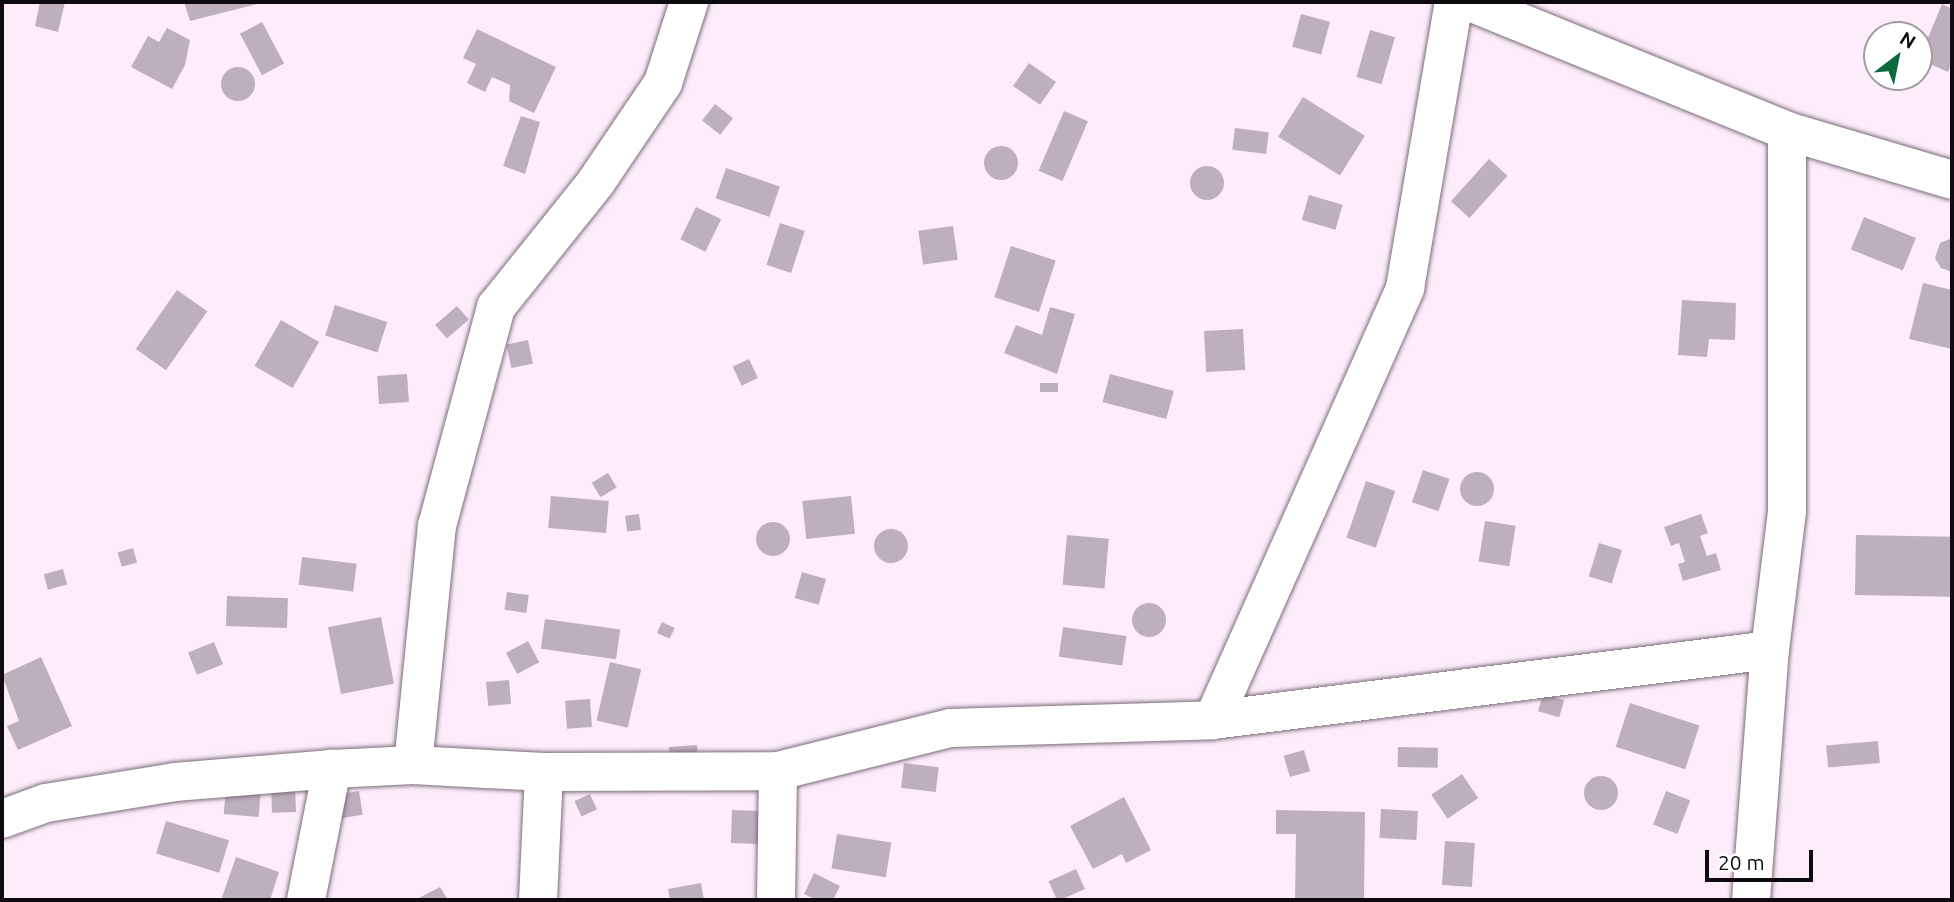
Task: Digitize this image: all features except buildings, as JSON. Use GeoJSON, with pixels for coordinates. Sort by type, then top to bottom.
{"type":"FeatureCollection","features":[{"type":"Feature","properties":{"kind":"street"},"geometry":{"type":"LineString","coordinates":[[413,765],[437,526],[496,307],[596,182],[663,83],[688,2]]}},
{"type":"Feature","properties":{"kind":"street"},"geometry":{"type":"LineString","coordinates":[[1213,720],[1405,288],[1454,2]]}},
{"type":"Feature","properties":{"kind":"street"},"geometry":{"type":"LineString","coordinates":[[1470,2],[1787,131],[1952,180]]}},
{"type":"Feature","properties":{"kind":"street"},"geometry":{"type":"LineString","coordinates":[[1751,900],[1770,650],[1787,512],[1787,131]]}},
{"type":"Feature","properties":{"kind":"street"},"geometry":{"type":"LineString","coordinates":[[2,819],[46,803],[162,784],[332,769],[413,765],[544,772],[778,771],[951,728],[1213,720],[1770,650]]}},
{"type":"Feature","properties":{"kind":"street"},"geometry":{"type":"LineString","coordinates":[[306,900],[332,769]]}},
{"type":"Feature","properties":{"kind":"street"},"geometry":{"type":"LineString","coordinates":[[775,900],[778,771]]}},
{"type":"Feature","properties":{"kind":"street"},"geometry":{"type":"LineString","coordinates":[[538,900],[544,772]]}}]}
